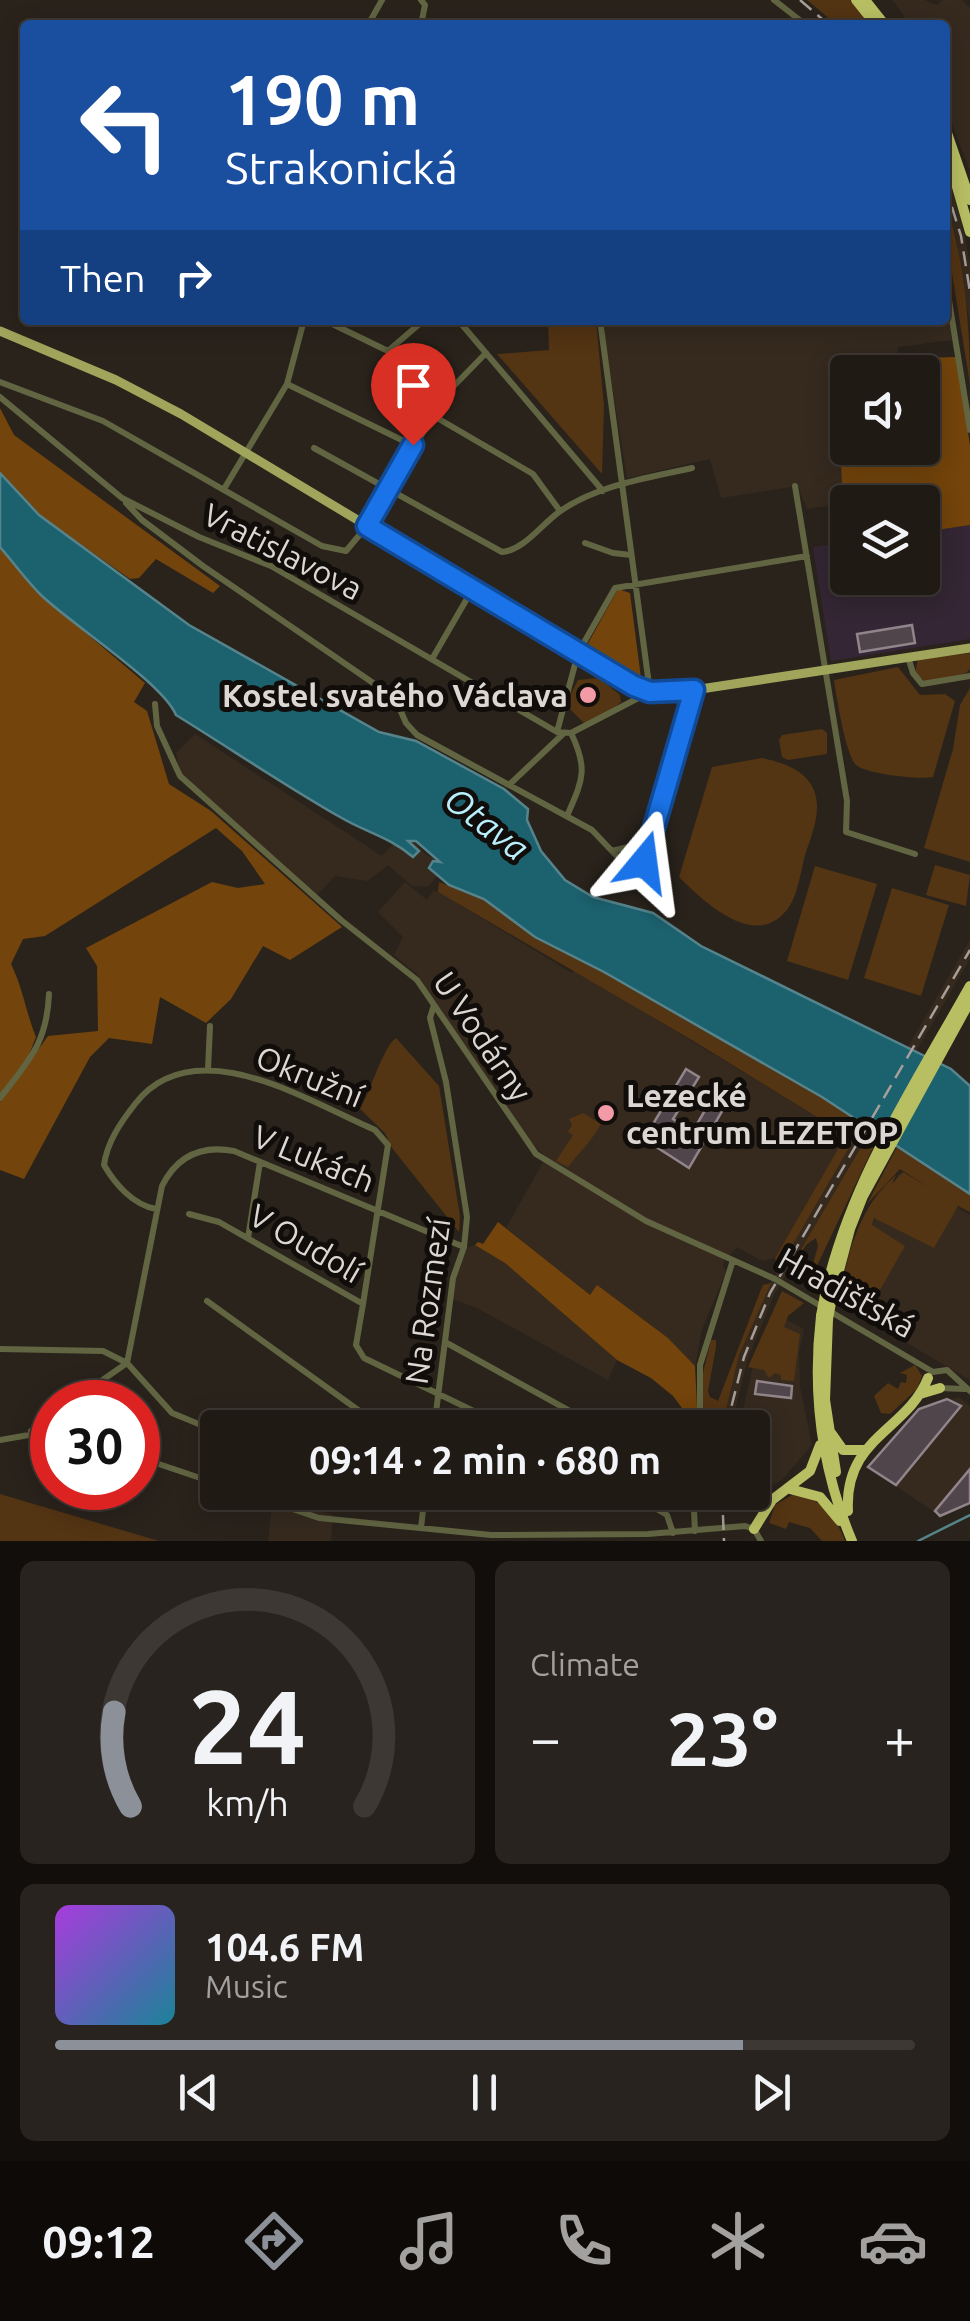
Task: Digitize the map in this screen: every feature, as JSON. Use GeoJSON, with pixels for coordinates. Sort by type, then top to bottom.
{"type":"FeatureCollection","features":[{"type":"Feature","properties":{"kind":"highway"},"geometry":{"type":"LineString","coordinates":[[856,0],[872,20]]}},
{"type":"Feature","properties":{"kind":"highway"},"geometry":{"type":"LineString","coordinates":[[865,0],[881,20]]}},
{"type":"Feature","properties":{"kind":"highway"},"geometry":{"type":"LineString","coordinates":[[950,141],[970,201]]}},
{"type":"Feature","properties":{"kind":"highway"},"geometry":{"type":"LineString","coordinates":[[950,162],[970,232]]}},
{"type":"Feature","properties":{"kind":"highway"},"geometry":{"type":"LineString","coordinates":[[854,1540],[830,1475],[818,1388],[828,1296],[842,1230],[970,986]]}},
{"type":"Feature","properties":{"kind":"highway"},"geometry":{"type":"LineString","coordinates":[[945,1039],[970,1001]]}},
{"type":"Feature","properties":{"kind":"highway"},"geometry":{"type":"LineString","coordinates":[[848,1511],[849,1484],[865,1450],[919,1394],[930,1375]]}},
{"type":"Feature","properties":{"kind":"highway"},"geometry":{"type":"LineString","coordinates":[[919,1394],[942,1387]]}},
{"type":"Feature","properties":{"kind":"highway"},"geometry":{"type":"LineString","coordinates":[[824,1428],[843,1450],[865,1450]]}},
{"type":"Feature","properties":{"kind":"highway"},"geometry":{"type":"LineString","coordinates":[[754,1529],[772,1500],[814,1465],[824,1428]]}},
{"type":"Feature","properties":{"kind":"highway"},"geometry":{"type":"LineString","coordinates":[[824,1428],[854,1540]]}},
{"type":"Feature","properties":{"kind":"highway"},"geometry":{"type":"LineString","coordinates":[[789,1489],[820,1497],[854,1540]]}},
{"type":"Feature","properties":{"kind":"main road"},"geometry":{"type":"LineString","coordinates":[[0,331],[116,380],[650,692],[694,690],[970,648]]}},
{"type":"Feature","properties":{"kind":"street"},"geometry":{"type":"LineString","coordinates":[[774,0],[800,20]]}},
{"type":"Feature","properties":{"kind":"street"},"geometry":{"type":"LineString","coordinates":[[950,307],[970,430]]}},
{"type":"Feature","properties":{"kind":"street"},"geometry":{"type":"LineString","coordinates":[[224,488],[287,384],[303,325]]}},
{"type":"Feature","properties":{"kind":"street"},"geometry":{"type":"LineString","coordinates":[[334,325],[388,351],[418,325]]}},
{"type":"Feature","properties":{"kind":"street"},"geometry":{"type":"LineString","coordinates":[[462,325],[603,490]]}},
{"type":"Feature","properties":{"kind":"street"},"geometry":{"type":"LineString","coordinates":[[510,784],[564,733],[650,692],[601,325]]}},
{"type":"Feature","properties":{"kind":"street"},"geometry":{"type":"LineString","coordinates":[[0,382],[103,421],[334,552],[353,548],[432,415],[458,379],[486,353]]}},
{"type":"Feature","properties":{"kind":"street"},"geometry":{"type":"LineString","coordinates":[[287,384],[413,445]]}},
{"type":"Feature","properties":{"kind":"street","name":"Vratislavova"},"geometry":{"type":"LineString","coordinates":[[0,397],[122,498],[199,537],[271,566],[564,733]]}},
{"type":"Feature","properties":{"kind":"street"},"geometry":{"type":"LineString","coordinates":[[432,415],[532,474],[560,510]]}},
{"type":"Feature","properties":{"kind":"street"},"geometry":{"type":"LineString","coordinates":[[314,448],[366,479],[389,486],[502,552],[512,550],[560,510],[603,490],[692,468]]}},
{"type":"Feature","properties":{"kind":"street"},"geometry":{"type":"LineString","coordinates":[[795,486],[847,801],[846,832],[915,854]]}},
{"type":"Feature","properties":{"kind":"street"},"geometry":{"type":"LineString","coordinates":[[122,498],[142,520],[202,566],[395,698],[404,719],[417,734],[592,830],[630,870],[644,862],[694,690]]}},
{"type":"Feature","properties":{"kind":"street"},"geometry":{"type":"LineString","coordinates":[[585,543],[630,555]]}},
{"type":"Feature","properties":{"kind":"street"},"geometry":{"type":"LineString","coordinates":[[567,816],[579,793],[584,762],[564,733],[578,653],[615,588],[807,556]]}},
{"type":"Feature","properties":{"kind":"street"},"geometry":{"type":"LineString","coordinates":[[432,659],[472,590]]}},
{"type":"Feature","properties":{"kind":"street"},"geometry":{"type":"LineString","coordinates":[[908,656],[912,673],[922,684],[970,676]]}},
{"type":"Feature","properties":{"kind":"street","name":"U Vodárny"},"geometry":{"type":"LineString","coordinates":[[155,704],[157,726],[180,776],[341,920],[417,980],[536,1154],[646,1221],[734,1260]]}},
{"type":"Feature","properties":{"kind":"street"},"geometry":{"type":"LineString","coordinates":[[611,852],[636,846],[654,824]]}},
{"type":"Feature","properties":{"kind":"street"},"geometry":{"type":"LineString","coordinates":[[0,1098],[38,1048],[48,1024],[49,994]]}},
{"type":"Feature","properties":{"kind":"street","name":"Na Rozmezí"},"geometry":{"type":"LineString","coordinates":[[434,1005],[430,1018],[446,1082],[466,1217],[464,1248],[453,1278],[437,1410]]}},
{"type":"Feature","properties":{"kind":"street"},"geometry":{"type":"LineString","coordinates":[[208,1069],[210,1026]]}},
{"type":"Feature","properties":{"kind":"street","name":"Okružní"},"geometry":{"type":"LineString","coordinates":[[156,1209],[136,1201],[111,1178],[104,1165],[106,1151],[140,1096],[161,1080],[208,1069],[249,1076],[376,1130],[388,1145],[363,1304]]}},
{"type":"Feature","properties":{"kind":"street","name":"V Lukách"},"geometry":{"type":"LineString","coordinates":[[127,1363],[136,1332],[156,1209],[171,1169],[196,1152],[221,1149],[260,1162],[464,1248]]}},
{"type":"Feature","properties":{"kind":"street"},"geometry":{"type":"LineString","coordinates":[[248,1238],[260,1162]]}},
{"type":"Feature","properties":{"kind":"street","name":"V Oudolí"},"geometry":{"type":"LineString","coordinates":[[189,1214],[218,1222],[363,1304],[356,1345],[364,1358],[472,1410]]}},
{"type":"Feature","properties":{"kind":"street"},"geometry":{"type":"LineString","coordinates":[[700,1410],[700,1365],[734,1260]]}},
{"type":"Feature","properties":{"kind":"street","name":"Hradišťská"},"geometry":{"type":"LineString","coordinates":[[734,1260],[798,1292],[930,1375]]}},
{"type":"Feature","properties":{"kind":"street"},"geometry":{"type":"LineString","coordinates":[[207,1301],[358,1410]]}},
{"type":"Feature","properties":{"kind":"street"},"geometry":{"type":"LineString","coordinates":[[444,1342],[568,1410]]}},
{"type":"Feature","properties":{"kind":"street"},"geometry":{"type":"LineString","coordinates":[[0,1350],[103,1352],[127,1363],[161,1405],[200,1423]]}},
{"type":"Feature","properties":{"kind":"street"},"geometry":{"type":"LineString","coordinates":[[103,1380],[127,1363]]}},
{"type":"Feature","properties":{"kind":"street","name":"Hradišťská"},"geometry":{"type":"LineString","coordinates":[[930,1375],[945,1370],[952,1376]]}},
{"type":"Feature","properties":{"kind":"street","name":"Hradišťská"},"geometry":{"type":"LineString","coordinates":[[930,1375],[931,1386],[942,1387]]}},
{"type":"Feature","properties":{"kind":"street"},"geometry":{"type":"LineString","coordinates":[[942,1387],[952,1376],[968,1390]]}},
{"type":"Feature","properties":{"kind":"street"},"geometry":{"type":"LineString","coordinates":[[942,1387],[968,1390]]}},
{"type":"Feature","properties":{"kind":"street"},"geometry":{"type":"LineString","coordinates":[[0,1440],[30,1432]]}},
{"type":"Feature","properties":{"kind":"street"},"geometry":{"type":"LineString","coordinates":[[160,1464],[200,1478]]}},
{"type":"Feature","properties":{"kind":"street"},"geometry":{"type":"LineString","coordinates":[[290,1510],[319,1518],[534,1539],[740,1526],[754,1529],[761,1541]]}},
{"type":"Feature","properties":{"kind":"street"},"geometry":{"type":"LineString","coordinates":[[421,1528],[423,1510]]}},
{"type":"Feature","properties":{"kind":"street"},"geometry":{"type":"LineString","coordinates":[[659,1510],[667,1515],[673,1532]]}},
{"type":"Feature","properties":{"kind":"street"},"geometry":{"type":"LineString","coordinates":[[694,1510],[695,1531]]}},
{"type":"Feature","properties":{"kind":"shaded area"},"geometry":{"type":"Polygon","coordinates":[[[807,0],[850,0],[868,20],[831,20],[807,0]]]}},
{"type":"Feature","properties":{"kind":"shaded area"},"geometry":{"type":"Polygon","coordinates":[[[893,0],[924,0],[937,5],[942,0],[962,0],[970,8],[970,171],[950,119],[950,20],[907,20],[893,0]]]}},
{"type":"Feature","properties":{"kind":"shaded area"},"geometry":{"type":"Polygon","coordinates":[[[950,185],[970,263],[970,326],[950,216],[950,185]]]}},
{"type":"Feature","properties":{"kind":"shaded area"},"geometry":{"type":"Polygon","coordinates":[[[950,218],[965,290],[970,384],[950,261],[950,218]]]}},
{"type":"Feature","properties":{"kind":"shaded area"},"geometry":{"type":"Polygon","coordinates":[[[548,325],[596,325],[604,406],[602,474],[497,354],[549,350],[548,325]]]}},
{"type":"Feature","properties":{"kind":"shaded area"},"geometry":{"type":"Polygon","coordinates":[[[605,325],[950,325],[952,340],[898,347],[897,355],[830,355],[830,465],[841,465],[841,485],[830,485],[830,506],[807,509],[798,486],[721,498],[710,459],[627,478],[605,325]]]}},
{"type":"Feature","properties":{"kind":"shaded area"},"geometry":{"type":"Polygon","coordinates":[[[940,357],[956,357],[970,445],[970,525],[940,529],[940,485],[842,485],[841,465],[940,465],[940,357]]]}},
{"type":"Feature","properties":{"kind":"shaded area"},"geometry":{"type":"Polygon","coordinates":[[[0,408],[14,435],[220,586],[213,593],[156,559],[139,578],[130,579],[39,515],[0,473],[0,408]]]}},
{"type":"Feature","properties":{"kind":"shaded area"},"geometry":{"type":"Polygon","coordinates":[[[970,525],[970,639],[831,661],[813,547],[830,544],[830,595],[940,595],[940,529],[970,525]]]}},
{"type":"Feature","properties":{"kind":"shaded area"},"geometry":{"type":"Polygon","coordinates":[[[0,547],[41,595],[145,683],[134,702],[147,711],[169,784],[211,811],[342,927],[290,960],[263,946],[231,999],[206,1023],[160,997],[152,1044],[109,1038],[90,1057],[24,1179],[0,1170],[0,1102],[48,1036],[98,1031],[97,966],[86,948],[212,882],[238,888],[265,884],[242,851],[216,828],[45,936],[23,939],[11,964],[36,1037],[28,1057],[0,1094],[0,547]]]}},
{"type":"Feature","properties":{"kind":"shaded area"},"geometry":{"type":"Polygon","coordinates":[[[618,589],[630,593],[641,678],[635,679],[586,647],[618,589]]]}},
{"type":"Feature","properties":{"kind":"shaded area"},"geometry":{"type":"Polygon","coordinates":[[[970,653],[970,669],[966,673],[927,683],[915,673],[918,659],[970,653]]]}},
{"type":"Feature","properties":{"kind":"shaded area"},"geometry":{"type":"Polygon","coordinates":[[[898,667],[920,695],[945,694],[955,701],[933,777],[871,771],[856,765],[849,750],[834,680],[898,667]]]}},
{"type":"Feature","properties":{"kind":"shaded area"},"geometry":{"type":"Polygon","coordinates":[[[599,678],[620,695],[621,702],[600,719],[584,723],[570,709],[569,697],[578,680],[599,678]]]}},
{"type":"Feature","properties":{"kind":"shaded area"},"geometry":{"type":"Polygon","coordinates":[[[970,688],[970,862],[924,848],[953,749],[960,705],[970,688]]]}},
{"type":"Feature","properties":{"kind":"shaded area"},"geometry":{"type":"Polygon","coordinates":[[[822,729],[827,733],[827,754],[788,760],[782,757],[782,735],[822,729]]]}},
{"type":"Feature","properties":{"kind":"shaded area"},"geometry":{"type":"Polygon","coordinates":[[[195,734],[382,856],[394,843],[416,842],[435,859],[432,870],[438,875],[428,887],[412,886],[388,865],[368,881],[335,876],[317,895],[180,773],[176,753],[195,734]]]}},
{"type":"Feature","properties":{"kind":"shaded area"},"geometry":{"type":"Polygon","coordinates":[[[762,758],[784,764],[804,776],[816,796],[817,813],[792,902],[776,920],[762,925],[731,919],[679,877],[712,767],[762,758]]]}},
{"type":"Feature","properties":{"kind":"shaded area"},"geometry":{"type":"Polygon","coordinates":[[[935,865],[970,875],[966,906],[926,895],[935,865]]]}},
{"type":"Feature","properties":{"kind":"shaded area"},"geometry":{"type":"Polygon","coordinates":[[[815,866],[877,884],[848,980],[787,961],[815,866]]]}},
{"type":"Feature","properties":{"kind":"shaded area"},"geometry":{"type":"Polygon","coordinates":[[[405,882],[427,900],[433,891],[438,892],[572,973],[574,970],[817,1117],[841,1136],[842,1142],[775,1258],[762,1261],[737,1247],[726,1254],[726,1272],[702,1329],[695,1366],[668,1338],[597,1286],[590,1296],[506,1228],[546,1157],[525,1137],[418,975],[394,955],[403,937],[378,912],[405,882]]]}},
{"type":"Feature","properties":{"kind":"shaded area"},"geometry":{"type":"Polygon","coordinates":[[[439,882],[484,899],[535,937],[604,972],[863,1124],[778,1270],[775,1258],[842,1142],[841,1136],[695,1042],[438,892],[439,882]]]}},
{"type":"Feature","properties":{"kind":"shaded area"},"geometry":{"type":"Polygon","coordinates":[[[892,888],[949,905],[921,996],[864,978],[892,888]]]}},
{"type":"Feature","properties":{"kind":"shaded area"},"geometry":{"type":"Polygon","coordinates":[[[970,940],[970,959],[774,1295],[748,1358],[735,1410],[726,1410],[739,1355],[766,1291],[970,940]]]}},
{"type":"Feature","properties":{"kind":"shaded area"},"geometry":{"type":"Polygon","coordinates":[[[396,1038],[439,1086],[460,1216],[459,1232],[392,1148],[385,1133],[360,1109],[386,1050],[396,1038]]]}},
{"type":"Feature","properties":{"kind":"shaded area"},"geometry":{"type":"Polygon","coordinates":[[[583,1113],[601,1124],[568,1167],[556,1161],[573,1135],[568,1132],[572,1125],[569,1119],[583,1113]]]}},
{"type":"Feature","properties":{"kind":"shaded area"},"geometry":{"type":"Polygon","coordinates":[[[871,1130],[879,1135],[806,1289],[818,1246],[816,1238],[807,1244],[784,1278],[871,1130]]]}},
{"type":"Feature","properties":{"kind":"shaded area"},"geometry":{"type":"Polygon","coordinates":[[[897,1147],[970,1194],[970,1212],[958,1206],[934,1248],[874,1218],[872,1225],[905,1246],[864,1318],[839,1303],[863,1217],[896,1175],[892,1184],[903,1172],[928,1187],[900,1169],[867,1204],[897,1147]]]}},
{"type":"Feature","properties":{"kind":"shaded area"},"geometry":{"type":"Polygon","coordinates":[[[899,1173],[970,1215],[970,1380],[840,1304],[856,1257],[899,1173]]]}},
{"type":"Feature","properties":{"kind":"shaded area"},"geometry":{"type":"Polygon","coordinates":[[[498,1222],[590,1295],[597,1285],[668,1338],[695,1366],[697,1410],[684,1410],[651,1378],[617,1360],[505,1263],[475,1245],[483,1244],[498,1222]]]}},
{"type":"Feature","properties":{"kind":"shaded area"},"geometry":{"type":"Polygon","coordinates":[[[475,1245],[505,1263],[617,1360],[608,1380],[477,1308],[447,1297],[450,1278],[468,1247],[475,1245]]]}},
{"type":"Feature","properties":{"kind":"shaded area"},"geometry":{"type":"Polygon","coordinates":[[[771,1283],[739,1355],[726,1410],[703,1410],[703,1373],[711,1340],[716,1340],[716,1347],[708,1391],[718,1401],[763,1285],[771,1283]]]}},
{"type":"Feature","properties":{"kind":"shaded area"},"geometry":{"type":"Polygon","coordinates":[[[782,1291],[804,1303],[788,1316],[784,1327],[800,1334],[794,1381],[781,1380],[781,1375],[775,1373],[769,1378],[764,1370],[748,1367],[782,1291]]]}},
{"type":"Feature","properties":{"kind":"shaded area"},"geometry":{"type":"Polygon","coordinates":[[[778,1315],[804,1329],[799,1353],[800,1387],[812,1445],[782,1480],[770,1487],[770,1410],[743,1410],[753,1366],[778,1315]]]}},
{"type":"Feature","properties":{"kind":"shaded area"},"geometry":{"type":"Polygon","coordinates":[[[915,1365],[922,1376],[917,1389],[890,1414],[881,1413],[874,1396],[888,1383],[898,1389],[901,1382],[906,1383],[907,1375],[900,1373],[915,1365]]]}},
{"type":"Feature","properties":{"kind":"shaded area"},"geometry":{"type":"Polygon","coordinates":[[[959,1397],[970,1406],[970,1503],[940,1516],[868,1467],[917,1410],[959,1397]]]}},
{"type":"Feature","properties":{"kind":"shaded area"},"geometry":{"type":"Polygon","coordinates":[[[0,1494],[30,1503],[30,1510],[54,1510],[159,1541],[0,1541],[0,1494]]]}},
{"type":"Feature","properties":{"kind":"shaded area"},"geometry":{"type":"Polygon","coordinates":[[[794,1494],[812,1499],[826,1509],[845,1541],[822,1541],[810,1528],[789,1522],[786,1529],[769,1523],[775,1505],[794,1494]]]}},
{"type":"Feature","properties":{"kind":"shaded area"},"geometry":{"type":"Polygon","coordinates":[[[272,1510],[316,1510],[333,1515],[331,1541],[268,1541],[272,1510]]]}},
{"type":"Feature","properties":{"kind":"water","name":"Otava"},"geometry":{"type":"Polygon","coordinates":[[[0,473],[39,515],[189,625],[379,732],[416,741],[504,789],[528,809],[527,820],[541,851],[565,880],[593,897],[653,913],[701,946],[951,1069],[970,1086],[970,1194],[822,1097],[604,972],[535,937],[484,899],[449,885],[429,868],[433,861],[440,862],[416,841],[408,841],[419,851],[413,857],[319,805],[176,715],[154,687],[41,595],[0,547],[0,473]]]}},
{"type":"Feature","properties":{"kind":"building"},"geometry":{"type":"Polygon","coordinates":[[[912,625],[915,643],[860,652],[857,634],[912,625]]]}},
{"type":"Feature","properties":{"kind":"building"},"geometry":{"type":"Polygon","coordinates":[[[686,1069],[699,1077],[673,1119],[693,1131],[718,1088],[731,1096],[689,1168],[644,1139],[686,1069]]]}},
{"type":"Feature","properties":{"kind":"building"},"geometry":{"type":"Polygon","coordinates":[[[757,1381],[792,1386],[791,1398],[755,1394],[757,1381]]]}},
{"type":"Feature","properties":{"kind":"building"},"geometry":{"type":"Polygon","coordinates":[[[947,1399],[961,1406],[896,1485],[868,1467],[919,1409],[947,1399]]]}},
{"type":"Feature","properties":{"kind":"building"},"geometry":{"type":"Polygon","coordinates":[[[970,1469],[970,1503],[940,1516],[935,1511],[970,1469]]]}},
{"type":"Feature","properties":{"kind":"waterway"},"geometry":{"type":"LineString","coordinates":[[918,1541],[970,1515]]}},
{"type":"Feature","properties":{"kind":"railway"},"geometry":{"type":"LineString","coordinates":[[800,0],[823,20]]}},
{"type":"Feature","properties":{"kind":"railway"},"geometry":{"type":"LineString","coordinates":[[950,201],[961,236],[970,292]]}},
{"type":"Feature","properties":{"kind":"railway"},"geometry":{"type":"LineString","coordinates":[[731,1410],[744,1357],[770,1293],[970,950]]}},
{"type":"Feature","properties":{"kind":"railway"},"geometry":{"type":"LineString","coordinates":[[723,1510],[724,1541]]}},
{"type":"Feature","properties":{"kind":"place","name":"Kostel svatého Václava"},"geometry":{"type":"Point","coordinates":[588,695]}},
{"type":"Feature","properties":{"kind":"place","name":"Lezecké centrum LEZETOP"},"geometry":{"type":"Point","coordinates":[606,1113]}},
{"type":"Feature","properties":{"kind":"route"},"geometry":{"type":"LineString","coordinates":[[413,445],[367,526],[634,686],[662,693],[694,690],[644,862]]}}]}
